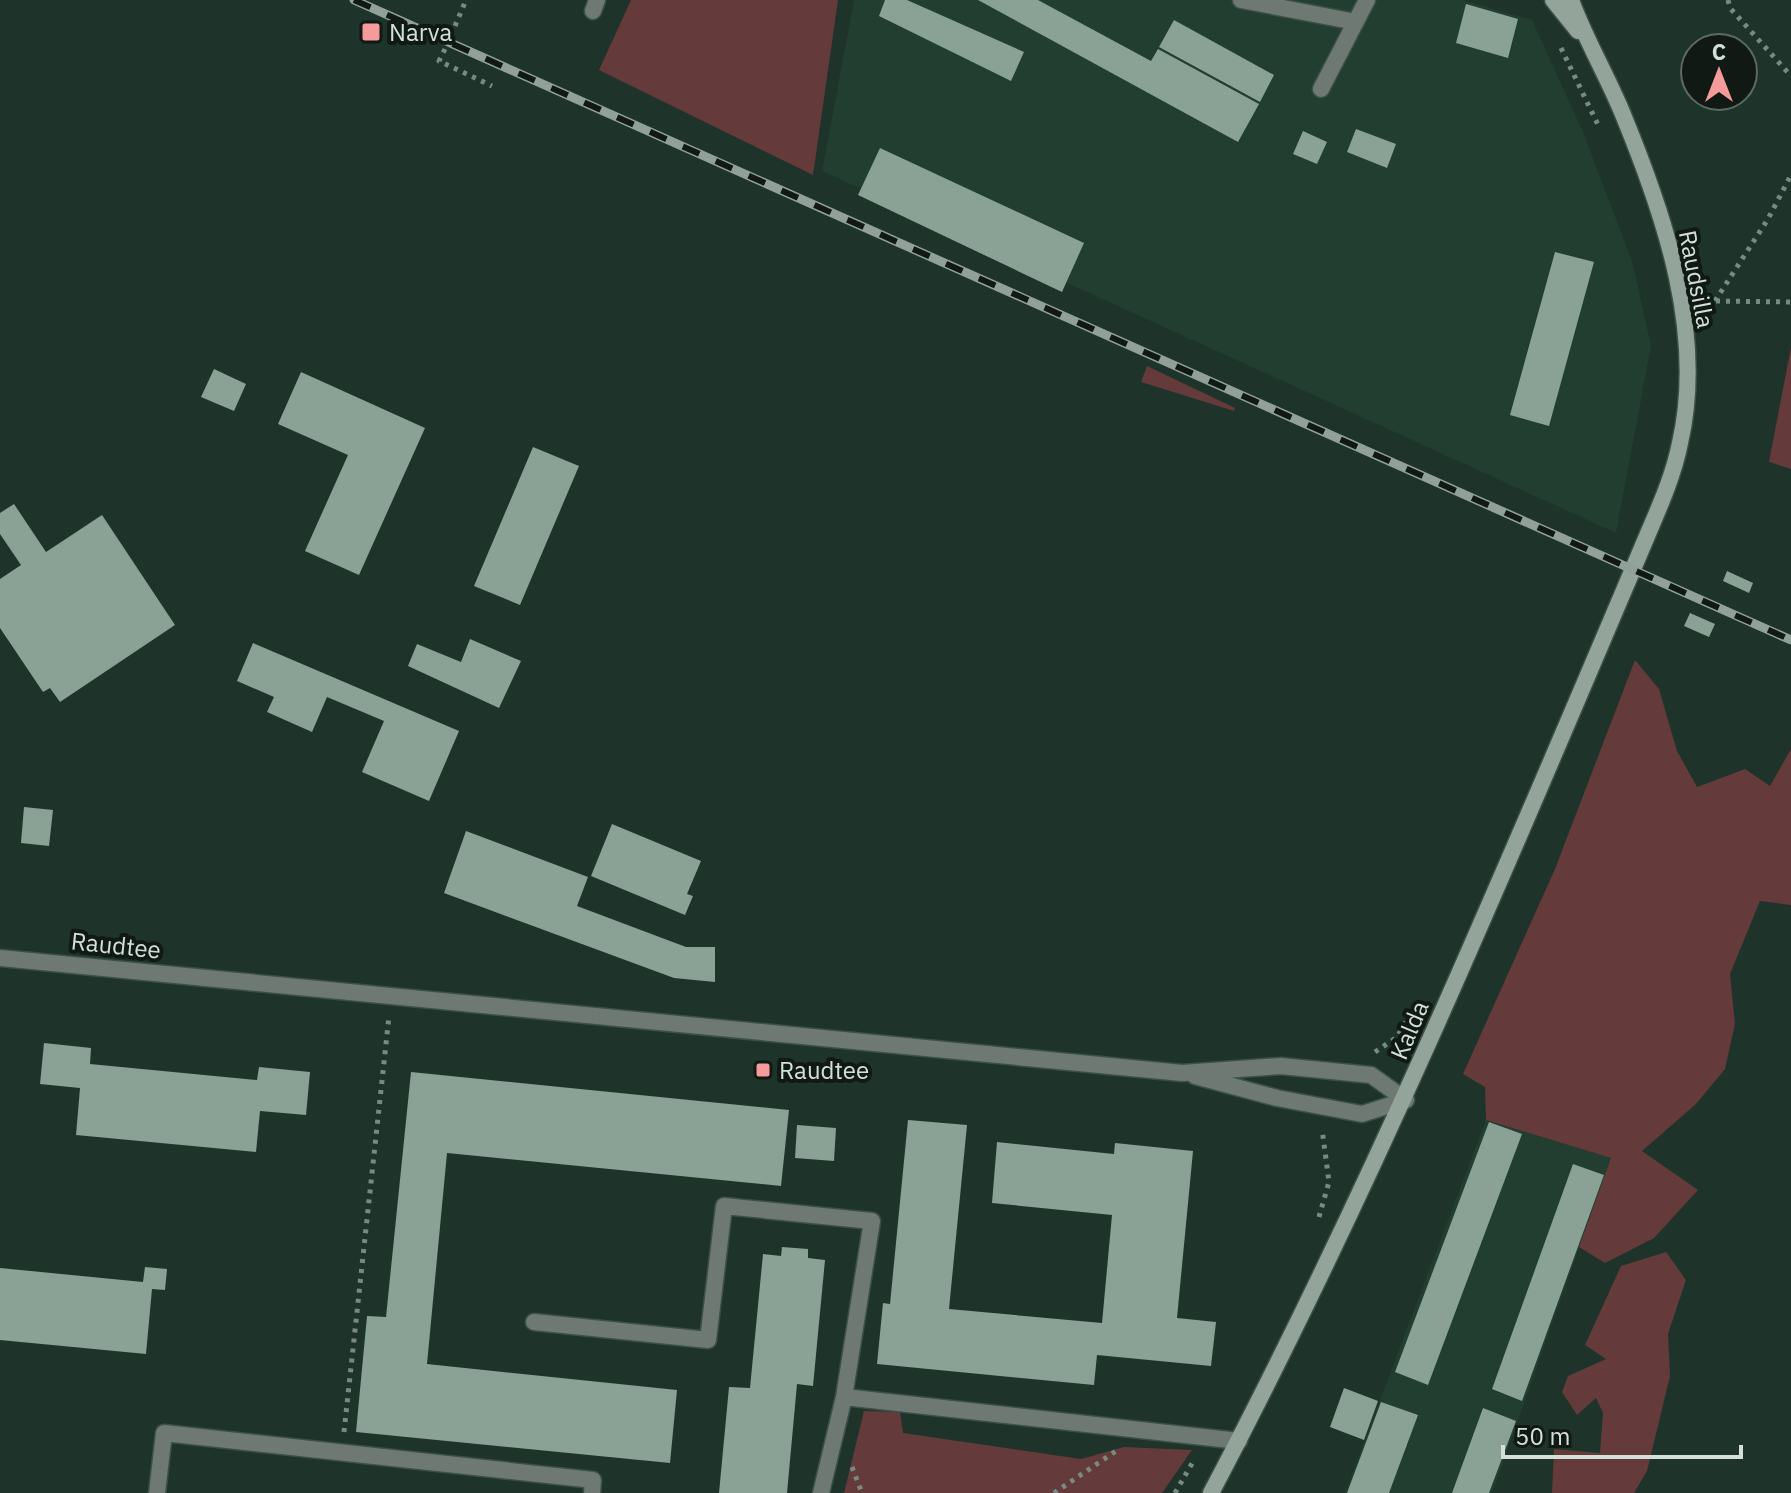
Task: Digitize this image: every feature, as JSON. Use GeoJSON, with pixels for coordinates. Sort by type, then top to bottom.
{"type":"FeatureCollection","features":[{"type":"Feature","properties":{"kind":"street"},"geometry":{"type":"LineString","coordinates":[[1241,0],[1356,22]]}},
{"type":"Feature","properties":{"kind":"street"},"geometry":{"type":"LineString","coordinates":[[1321,89],[1367,0]]}},
{"type":"Feature","properties":{"kind":"street"},"geometry":{"type":"LineString","coordinates":[[1553,0],[1586,41]]}},
{"type":"Feature","properties":{"kind":"street","name":"Raudsilla"},"geometry":{"type":"LineString","coordinates":[[1571,0],[1586,41],[1623,114],[1666,237],[1677,278],[1687,352],[1681,442],[1670,481],[1630,576]]}},
{"type":"Feature","properties":{"kind":"street","name":"Kalda"},"geometry":{"type":"LineString","coordinates":[[1211,1493],[1406,1100],[1630,576]]}},
{"type":"Feature","properties":{"kind":"street","name":"Raudtee"},"geometry":{"type":"LineString","coordinates":[[0,958],[1182,1073],[1327,1109],[1362,1114],[1406,1100]]}},
{"type":"Feature","properties":{"kind":"street","name":"Raudtee"},"geometry":{"type":"LineString","coordinates":[[1182,1073],[1281,1066],[1371,1075],[1406,1100]]}},
{"type":"Feature","properties":{"kind":"street"},"geometry":{"type":"LineString","coordinates":[[534,1322],[708,1340],[724,1206],[872,1221],[844,1397],[821,1493]]}},
{"type":"Feature","properties":{"kind":"street"},"geometry":{"type":"LineString","coordinates":[[844,1397],[1239,1441]]}},
{"type":"Feature","properties":{"kind":"street"},"geometry":{"type":"LineString","coordinates":[[157,1493],[164,1433],[593,1480],[592,1493]]}},
{"type":"Feature","properties":{"kind":"path"},"geometry":{"type":"LineString","coordinates":[[455,26],[466,0]]}},
{"type":"Feature","properties":{"kind":"path"},"geometry":{"type":"LineString","coordinates":[[1728,0],[1730,8],[1791,76]]}},
{"type":"Feature","properties":{"kind":"path"},"geometry":{"type":"LineString","coordinates":[[1557,41],[1602,132]]}},
{"type":"Feature","properties":{"kind":"path"},"geometry":{"type":"LineString","coordinates":[[445,49],[439,61],[492,86]]}},
{"type":"Feature","properties":{"kind":"path"},"geometry":{"type":"LineString","coordinates":[[1791,175],[1768,219],[1715,301],[1791,302]]}},
{"type":"Feature","properties":{"kind":"path"},"geometry":{"type":"LineString","coordinates":[[1337,1071],[1342,1055],[1376,1052],[1397,1037],[1422,996]]}},
{"type":"Feature","properties":{"kind":"path"},"geometry":{"type":"LineString","coordinates":[[342,1452],[391,997]]}},
{"type":"Feature","properties":{"kind":"path"},"geometry":{"type":"LineString","coordinates":[[1318,1220],[1329,1182],[1322,1126],[1327,1109]]}},
{"type":"Feature","properties":{"kind":"path"},"geometry":{"type":"LineString","coordinates":[[1054,1493],[1124,1447],[1128,1428]]}},
{"type":"Feature","properties":{"kind":"path"},"geometry":{"type":"LineString","coordinates":[[1175,1493],[1207,1438]]}},
{"type":"Feature","properties":{"kind":"shaded area"},"geometry":{"type":"Polygon","coordinates":[[[631,0],[838,0],[813,175],[599,70],[631,0]]]}},
{"type":"Feature","properties":{"kind":"shaded area"},"geometry":{"type":"Polygon","coordinates":[[[854,0],[1462,0],[1532,20],[1583,132],[1632,261],[1651,346],[1616,533],[822,171],[854,0]]]}},
{"type":"Feature","properties":{"kind":"shaded area"},"geometry":{"type":"Polygon","coordinates":[[[1791,347],[1791,469],[1769,462],[1791,347]]]}},
{"type":"Feature","properties":{"kind":"shaded area"},"geometry":{"type":"Polygon","coordinates":[[[1147,366],[1235,408],[1234,411],[1141,382],[1147,366]]]}},
{"type":"Feature","properties":{"kind":"shaded area"},"geometry":{"type":"Polygon","coordinates":[[[1635,660],[1659,689],[1677,751],[1697,787],[1745,769],[1770,786],[1791,749],[1791,905],[1760,901],[1730,974],[1735,1024],[1725,1069],[1696,1104],[1642,1151],[1698,1190],[1654,1238],[1605,1263],[1579,1247],[1611,1158],[1486,1120],[1485,1087],[1463,1074],[1555,869],[1635,660]]]}},
{"type":"Feature","properties":{"kind":"shaded area"},"geometry":{"type":"Polygon","coordinates":[[[1486,1120],[1611,1158],[1492,1493],[1345,1493],[1486,1120]]]}},
{"type":"Feature","properties":{"kind":"shaded area"},"geometry":{"type":"Polygon","coordinates":[[[1666,1252],[1686,1280],[1668,1334],[1670,1376],[1647,1471],[1634,1493],[1552,1493],[1554,1449],[1600,1453],[1603,1413],[1596,1398],[1577,1415],[1562,1392],[1568,1376],[1606,1359],[1585,1345],[1621,1266],[1666,1252]]]}},
{"type":"Feature","properties":{"kind":"shaded area"},"geometry":{"type":"Polygon","coordinates":[[[864,1411],[900,1412],[903,1433],[1081,1459],[1124,1447],[1192,1450],[1162,1493],[844,1493],[864,1411]]]}},
{"type":"Feature","properties":{"kind":"building"},"geometry":{"type":"Polygon","coordinates":[[[885,0],[907,0],[1024,52],[1011,81],[879,16],[885,0]]]}},
{"type":"Feature","properties":{"kind":"building"},"geometry":{"type":"Polygon","coordinates":[[[978,0],[1038,0],[1151,61],[1158,49],[1259,104],[1238,142],[978,0]]]}},
{"type":"Feature","properties":{"kind":"building"},"geometry":{"type":"Polygon","coordinates":[[[1466,4],[1518,19],[1508,58],[1456,43],[1466,4]]]}},
{"type":"Feature","properties":{"kind":"building"},"geometry":{"type":"Polygon","coordinates":[[[1174,20],[1274,75],[1260,102],[1159,47],[1174,20]]]}},
{"type":"Feature","properties":{"kind":"building"},"geometry":{"type":"Polygon","coordinates":[[[1356,129],[1396,144],[1387,168],[1347,152],[1356,129]]]}},
{"type":"Feature","properties":{"kind":"building"},"geometry":{"type":"Polygon","coordinates":[[[1303,131],[1327,142],[1317,164],[1293,154],[1303,131]]]}},
{"type":"Feature","properties":{"kind":"building"},"geometry":{"type":"Polygon","coordinates":[[[880,148],[1084,243],[1062,292],[858,195],[880,148]]]}},
{"type":"Feature","properties":{"kind":"building"},"geometry":{"type":"Polygon","coordinates":[[[1555,252],[1594,262],[1549,426],[1510,415],[1555,252]]]}},
{"type":"Feature","properties":{"kind":"building"},"geometry":{"type":"Polygon","coordinates":[[[214,369],[246,384],[234,411],[201,397],[214,369]]]}},
{"type":"Feature","properties":{"kind":"building"},"geometry":{"type":"Polygon","coordinates":[[[301,372],[425,428],[359,575],[305,551],[348,455],[278,424],[301,372]]]}},
{"type":"Feature","properties":{"kind":"building"},"geometry":{"type":"Polygon","coordinates":[[[533,447],[579,466],[520,605],[474,586],[533,447]]]}},
{"type":"Feature","properties":{"kind":"building"},"geometry":{"type":"Polygon","coordinates":[[[14,504],[46,552],[102,515],[175,625],[60,702],[50,688],[43,692],[0,628],[0,579],[21,565],[0,534],[0,513],[14,504]]]}},
{"type":"Feature","properties":{"kind":"building"},"geometry":{"type":"Polygon","coordinates":[[[1727,571],[1753,583],[1749,593],[1723,581],[1727,571]]]}},
{"type":"Feature","properties":{"kind":"building"},"geometry":{"type":"Polygon","coordinates":[[[1690,613],[1715,624],[1709,637],[1684,626],[1690,613]]]}},
{"type":"Feature","properties":{"kind":"building"},"geometry":{"type":"Polygon","coordinates":[[[470,639],[521,661],[499,708],[408,666],[417,644],[461,662],[470,639]]]}},
{"type":"Feature","properties":{"kind":"building"},"geometry":{"type":"Polygon","coordinates":[[[253,643],[459,731],[429,801],[362,772],[384,721],[327,697],[312,732],[267,712],[274,697],[237,681],[253,643]]]}},
{"type":"Feature","properties":{"kind":"building"},"geometry":{"type":"Polygon","coordinates":[[[24,807],[53,810],[49,846],[21,843],[24,807]]]}},
{"type":"Feature","properties":{"kind":"building"},"geometry":{"type":"Polygon","coordinates":[[[612,824],[701,861],[687,894],[693,896],[685,915],[591,876],[612,824]]]}},
{"type":"Feature","properties":{"kind":"building"},"geometry":{"type":"Polygon","coordinates":[[[466,831],[588,877],[577,906],[686,947],[715,947],[715,982],[674,978],[444,893],[466,831]]]}},
{"type":"Feature","properties":{"kind":"building"},"geometry":{"type":"Polygon","coordinates":[[[44,1043],[91,1048],[90,1064],[257,1080],[259,1067],[310,1072],[306,1115],[260,1111],[256,1152],[76,1135],[80,1088],[40,1084],[44,1043]]]}},
{"type":"Feature","properties":{"kind":"building"},"geometry":{"type":"Polygon","coordinates":[[[411,1072],[789,1110],[781,1186],[447,1153],[427,1364],[677,1390],[670,1463],[356,1432],[367,1316],[386,1317],[411,1072]]]}},
{"type":"Feature","properties":{"kind":"building"},"geometry":{"type":"Polygon","coordinates":[[[908,1120],[967,1125],[949,1309],[1102,1323],[1112,1215],[992,1203],[997,1142],[1114,1154],[1115,1143],[1193,1151],[1177,1318],[1216,1322],[1211,1366],[1097,1355],[1094,1385],[877,1364],[883,1303],[890,1304],[908,1120]]]}},
{"type":"Feature","properties":{"kind":"building"},"geometry":{"type":"Polygon","coordinates":[[[1489,1122],[1522,1134],[1428,1385],[1395,1372],[1489,1122]]]}},
{"type":"Feature","properties":{"kind":"building"},"geometry":{"type":"Polygon","coordinates":[[[797,1125],[836,1128],[834,1161],[795,1158],[797,1125]]]}},
{"type":"Feature","properties":{"kind":"building"},"geometry":{"type":"Polygon","coordinates":[[[1573,1164],[1604,1175],[1522,1401],[1492,1389],[1573,1164]]]}},
{"type":"Feature","properties":{"kind":"building"},"geometry":{"type":"Polygon","coordinates":[[[782,1247],[808,1249],[808,1258],[825,1260],[813,1386],[797,1384],[787,1493],[719,1493],[729,1387],[750,1388],[763,1254],[781,1256],[782,1247]]]}},
{"type":"Feature","properties":{"kind":"building"},"geometry":{"type":"Polygon","coordinates":[[[145,1267],[167,1269],[165,1290],[152,1289],[146,1354],[0,1340],[0,1268],[143,1282],[145,1267]]]}},
{"type":"Feature","properties":{"kind":"building"},"geometry":{"type":"Polygon","coordinates":[[[1344,1388],[1378,1401],[1364,1440],[1330,1427],[1344,1388]]]}},
{"type":"Feature","properties":{"kind":"building"},"geometry":{"type":"Polygon","coordinates":[[[1381,1402],[1418,1415],[1389,1493],[1347,1493],[1381,1402]]]}},
{"type":"Feature","properties":{"kind":"building"},"geometry":{"type":"Polygon","coordinates":[[[1483,1408],[1516,1421],[1489,1493],[1452,1493],[1483,1408]]]}},
{"type":"Feature","properties":{"kind":"railway"},"geometry":{"type":"LineString","coordinates":[[354,0],[1791,640]]}},
{"type":"Feature","properties":{"kind":"place","name":"Narva"},"geometry":{"type":"Point","coordinates":[371,32]}},
{"type":"Feature","properties":{"kind":"place","name":"Raudtee"},"geometry":{"type":"Point","coordinates":[763,1070]}}]}
